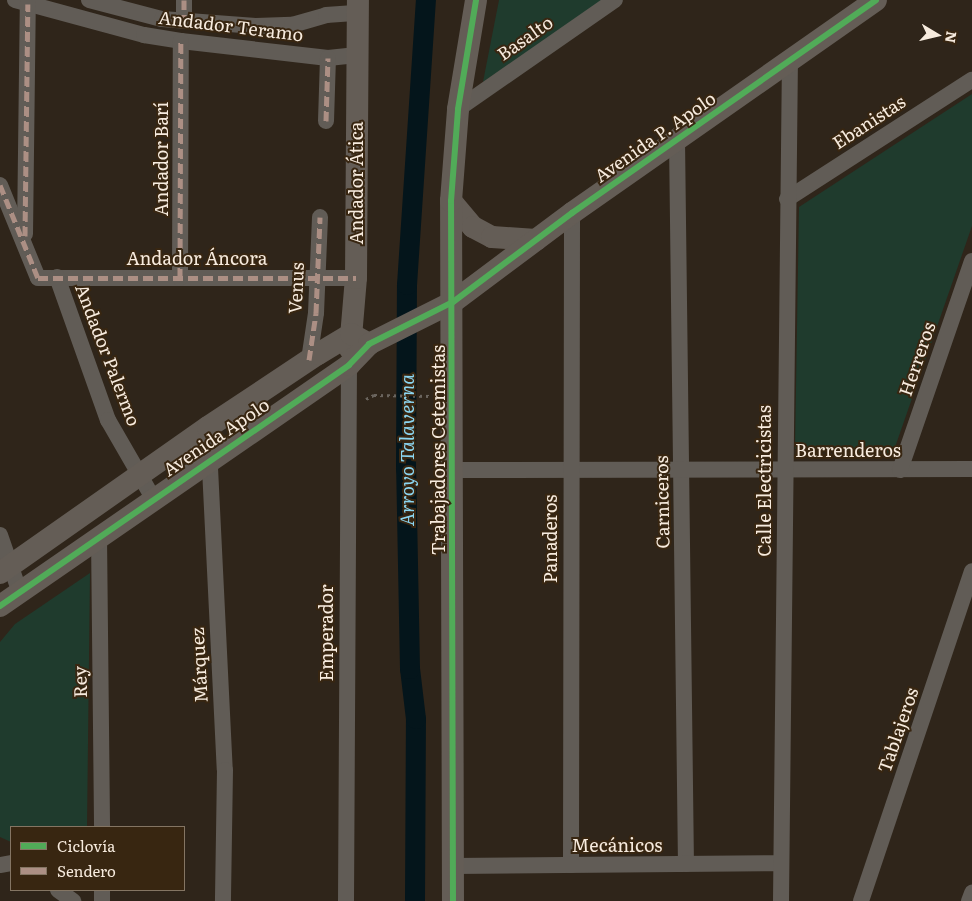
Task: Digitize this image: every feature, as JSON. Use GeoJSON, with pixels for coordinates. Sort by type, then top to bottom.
{"type":"FeatureCollection","features":[{"type":"Feature","properties":{"kind":"street"},"geometry":{"type":"LineString","coordinates":[[89,0],[147,16],[272,26],[311,22],[326,15],[358,7]]}},
{"type":"Feature","properties":{"kind":"street"},"geometry":{"type":"LineString","coordinates":[[184,0],[184,20]]}},
{"type":"Feature","properties":{"kind":"street","name":"Trabajadores Cetemistas"},"geometry":{"type":"LineString","coordinates":[[453,901],[454,302],[451,200],[458,109],[476,0]]}},
{"type":"Feature","properties":{"kind":"street","name":"Basalto"},"geometry":{"type":"LineString","coordinates":[[458,109],[615,0]]}},
{"type":"Feature","properties":{"kind":"street","name":"Avenida P. Apolo"},"geometry":{"type":"LineString","coordinates":[[454,302],[572,213],[876,0]]}},
{"type":"Feature","properties":{"kind":"street"},"geometry":{"type":"LineString","coordinates":[[22,2],[25,239]]}},
{"type":"Feature","properties":{"kind":"street","name":"Andador Teramo"},"geometry":{"type":"LineString","coordinates":[[22,2],[144,34],[181,41],[328,58],[357,55]]}},
{"type":"Feature","properties":{"kind":"street","name":"Andador Ática"},"geometry":{"type":"LineString","coordinates":[[350,365],[366,339],[356,278],[358,7]]}},
{"type":"Feature","properties":{"kind":"street","name":"Andador Barí"},"geometry":{"type":"LineString","coordinates":[[180,278],[181,41]]}},
{"type":"Feature","properties":{"kind":"street"},"geometry":{"type":"LineString","coordinates":[[326,121],[328,58]]}},
{"type":"Feature","properties":{"kind":"street","name":"Calle Electricistas"},"geometry":{"type":"LineString","coordinates":[[781,901],[784,470],[790,62]]}},
{"type":"Feature","properties":{"kind":"street","name":"Ebanistas"},"geometry":{"type":"LineString","coordinates":[[787,199],[972,80]]}},
{"type":"Feature","properties":{"kind":"street","name":"Carniceros"},"geometry":{"type":"LineString","coordinates":[[677,140],[686,864]]}},
{"type":"Feature","properties":{"kind":"street"},"geometry":{"type":"LineString","coordinates":[[0,185],[25,239]]}},
{"type":"Feature","properties":{"kind":"street"},"geometry":{"type":"LineString","coordinates":[[451,200],[473,227],[492,237],[536,240]]}},
{"type":"Feature","properties":{"kind":"street","name":"Panaderos"},"geometry":{"type":"LineString","coordinates":[[571,865],[570,470],[572,213]]}},
{"type":"Feature","properties":{"kind":"street","name":"Venus"},"geometry":{"type":"LineString","coordinates":[[309,360],[317,278],[320,218]]}},
{"type":"Feature","properties":{"kind":"street","name":"Andador Áncora"},"geometry":{"type":"LineString","coordinates":[[25,239],[38,278],[356,278]]}},
{"type":"Feature","properties":{"kind":"street","name":"Herreros"},"geometry":{"type":"LineString","coordinates":[[900,470],[972,261]]}},
{"type":"Feature","properties":{"kind":"street","name":"Andador Palermo"},"geometry":{"type":"LineString","coordinates":[[57,278],[108,420],[138,476],[153,498]]}},
{"type":"Feature","properties":{"kind":"street","name":"Avenida Apolo"},"geometry":{"type":"LineString","coordinates":[[5,570],[208,427],[309,360],[428,315],[454,302]]}},
{"type":"Feature","properties":{"kind":"street","name":"Avenida Apolo"},"geometry":{"type":"LineString","coordinates":[[0,606],[153,498],[350,365]]}},
{"type":"Feature","properties":{"kind":"street","name":"Emperador"},"geometry":{"type":"LineString","coordinates":[[346,901],[350,365]]}},
{"type":"Feature","properties":{"kind":"street","name":"Márquez"},"geometry":{"type":"LineString","coordinates":[[208,427],[225,770],[224,901]]}},
{"type":"Feature","properties":{"kind":"street","name":"Barrenderos"},"geometry":{"type":"LineString","coordinates":[[454,470],[972,469]]}},
{"type":"Feature","properties":{"kind":"street"},"geometry":{"type":"LineString","coordinates":[[0,535],[5,570],[20,592]]}},
{"type":"Feature","properties":{"kind":"street","name":"Rey"},"geometry":{"type":"LineString","coordinates":[[99,536],[102,826]]}},
{"type":"Feature","properties":{"kind":"street","name":"Tablajeros"},"geometry":{"type":"LineString","coordinates":[[861,901],[971,574]]}},
{"type":"Feature","properties":{"kind":"street","name":"Mecánicos"},"geometry":{"type":"LineString","coordinates":[[453,866],[781,864]]}},
{"type":"Feature","properties":{"kind":"street"},"geometry":{"type":"LineString","coordinates":[[59,891],[74,901]]}},
{"type":"Feature","properties":{"kind":"street"},"geometry":{"type":"LineString","coordinates":[[969,901],[972,893]]}},
{"type":"Feature","properties":{"kind":"path"},"geometry":{"type":"LineString","coordinates":[[374,394],[434,396]]}},
{"type":"Feature","properties":{"kind":"green space"},"geometry":{"type":"Polygon","coordinates":[[[499,0],[604,0],[483,82],[499,0]]]}},
{"type":"Feature","properties":{"kind":"green space"},"geometry":{"type":"Polygon","coordinates":[[[972,94],[972,226],[893,453],[795,449],[799,207],[972,94]]]}},
{"type":"Feature","properties":{"kind":"green space"},"geometry":{"type":"Polygon","coordinates":[[[90,573],[87,826],[10,826],[10,842],[0,837],[0,642],[15,624],[90,573]]]}},
{"type":"Feature","properties":{"kind":"waterway","name":"Arroyo Talaverna"},"geometry":{"type":"LineString","coordinates":[[415,901],[416,719],[410,669],[406,469],[407,285],[426,0]]}},
{"type":"Feature","properties":{"kind":"marked path"},"geometry":{"type":"LineString","coordinates":[[184,0],[184,20]]}},
{"type":"Feature","properties":{"kind":"marked path"},"geometry":{"type":"LineString","coordinates":[[25,236],[28,4]]}},
{"type":"Feature","properties":{"kind":"marked path"},"geometry":{"type":"LineString","coordinates":[[180,278],[181,41]]}},
{"type":"Feature","properties":{"kind":"marked path"},"geometry":{"type":"LineString","coordinates":[[326,121],[328,58]]}},
{"type":"Feature","properties":{"kind":"marked path"},"geometry":{"type":"LineString","coordinates":[[0,185],[38,278],[356,278]]}},
{"type":"Feature","properties":{"kind":"marked path"},"geometry":{"type":"LineString","coordinates":[[309,360],[316,313],[320,217]]}},
{"type":"Feature","properties":{"kind":"cycle path"},"geometry":{"type":"LineString","coordinates":[[453,901],[451,201],[458,109],[476,0]]}},
{"type":"Feature","properties":{"kind":"cycle path"},"geometry":{"type":"LineString","coordinates":[[0,606],[349,365],[369,344],[453,302],[572,213],[876,0]]}}]}
